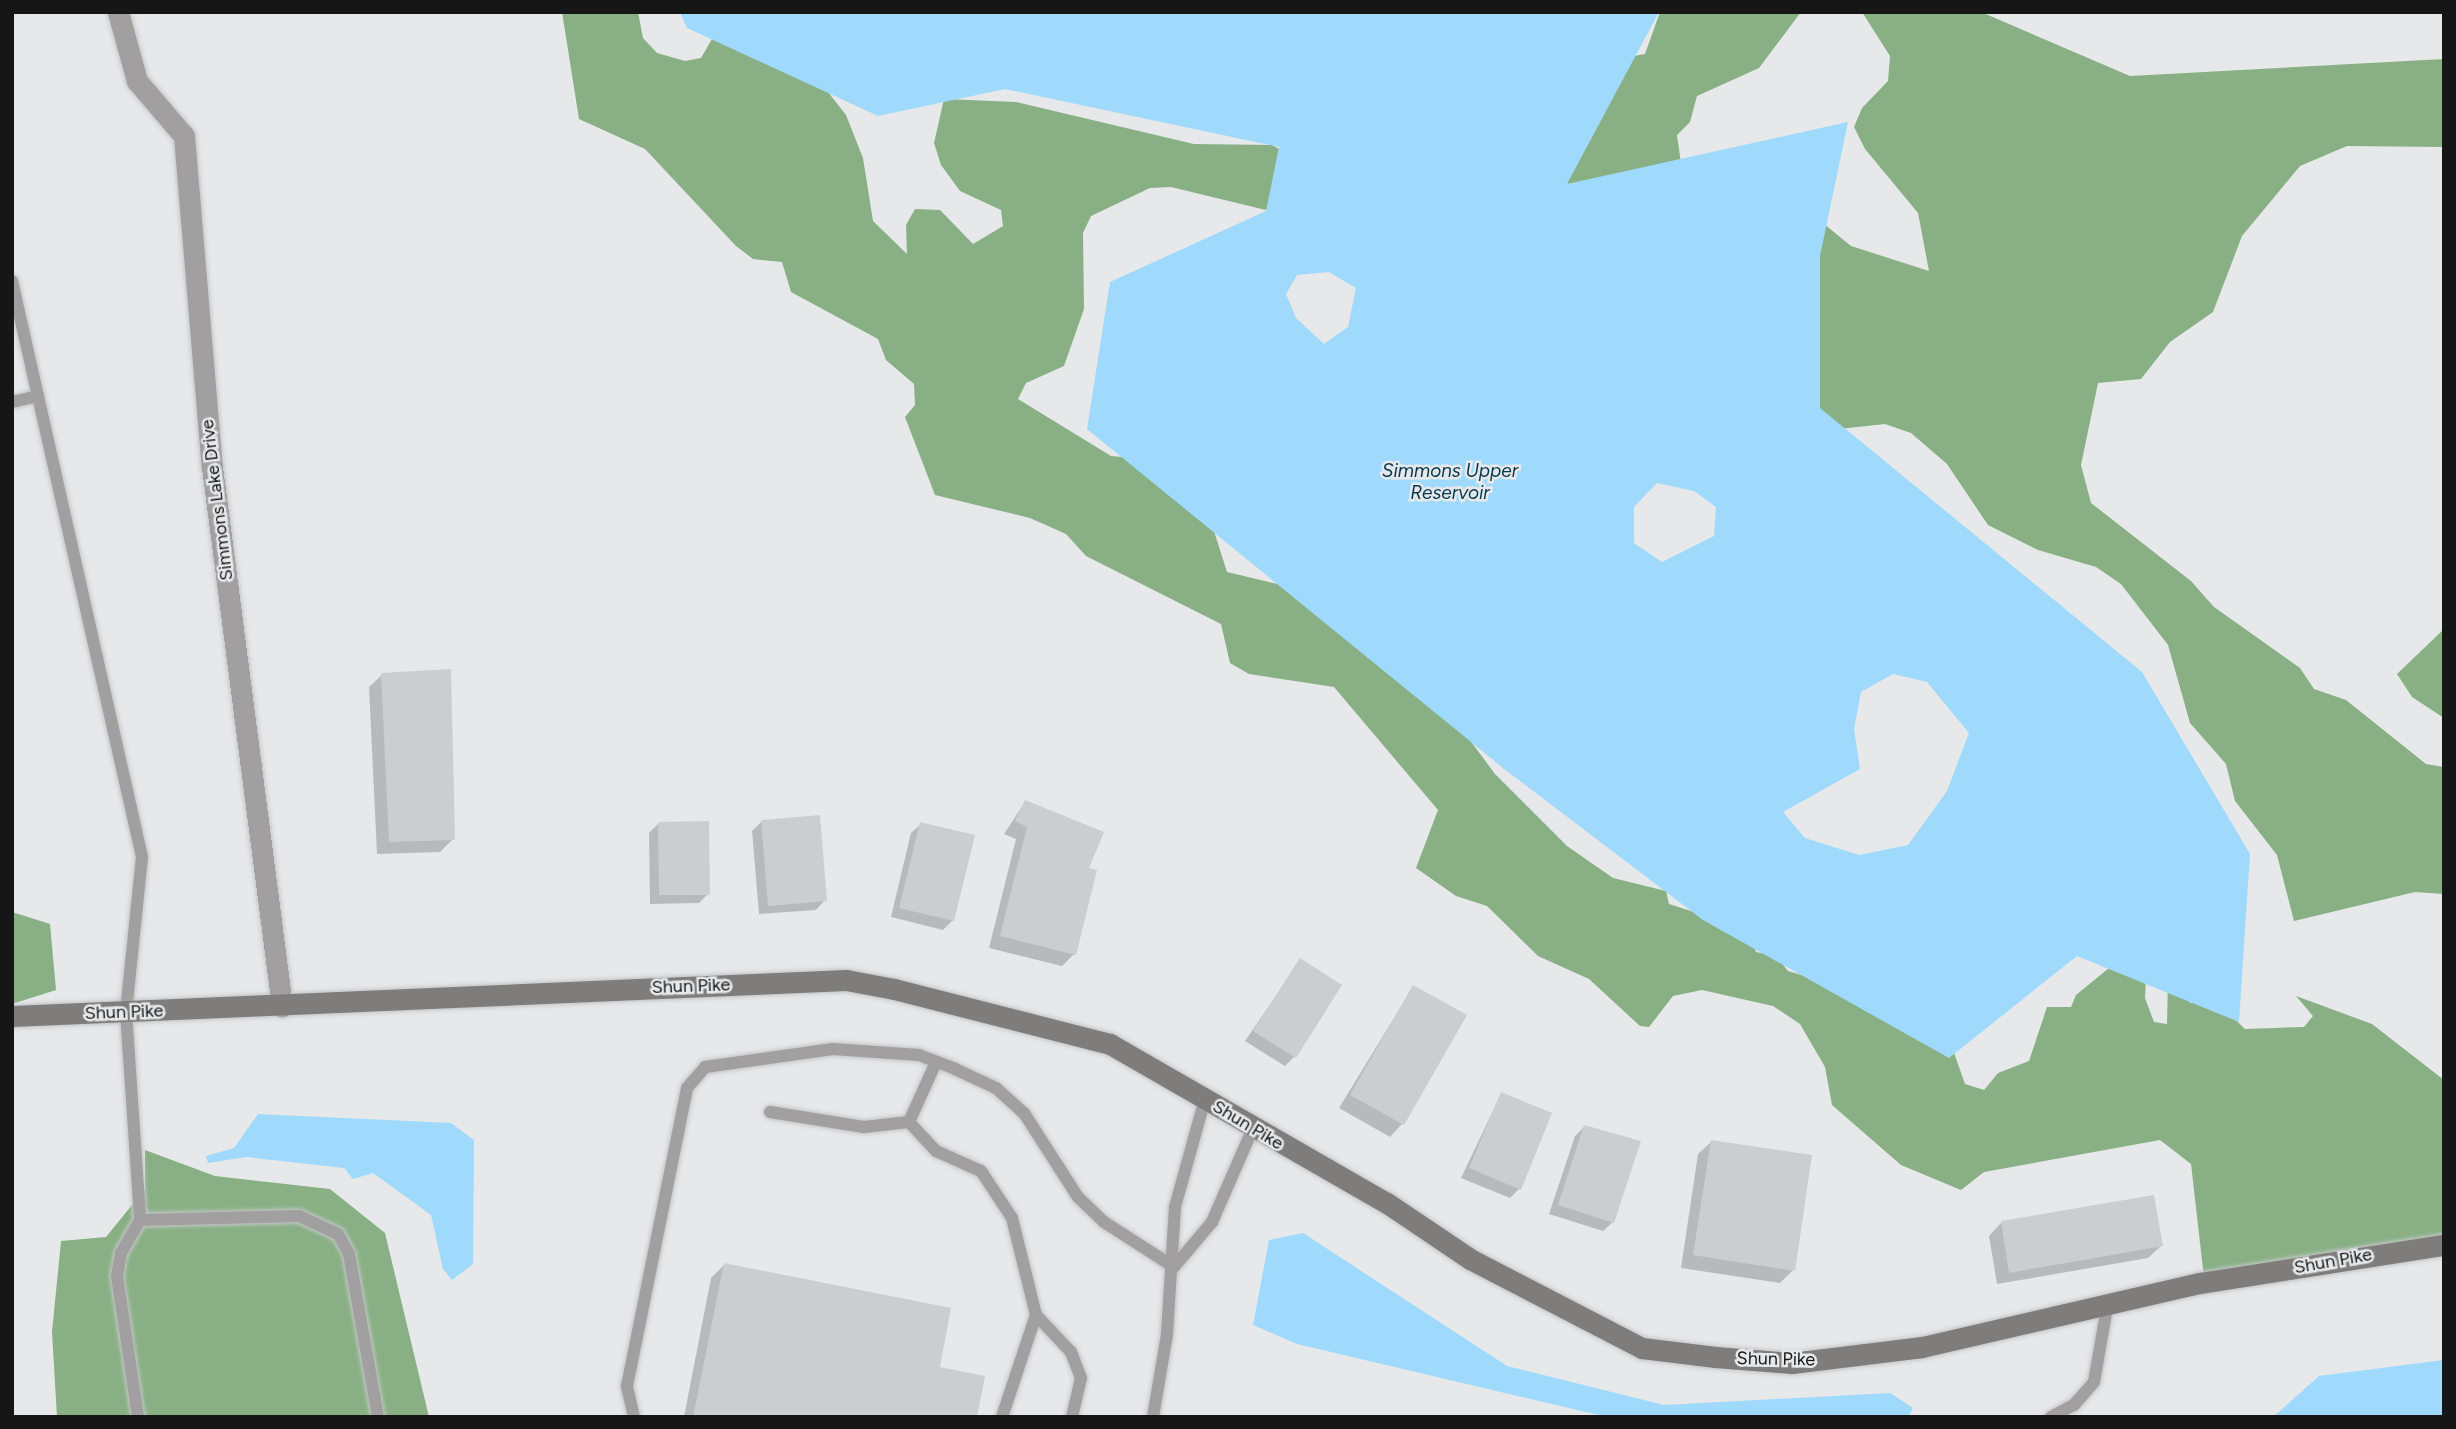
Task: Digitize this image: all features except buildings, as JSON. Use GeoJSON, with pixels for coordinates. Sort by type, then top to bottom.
{"type":"FeatureCollection","features":[{"type":"Feature","properties":{"kind":"main road","name":"Shun Pike"},"geometry":{"type":"LineString","coordinates":[[12,1016],[846,980],[1052,1025],[1110,1044],[1254,1126],[1470,1259],[1642,1348],[1793,1363],[1847,1358],[2108,1302],[2444,1245]]}},
{"type":"Feature","properties":{"kind":"street","name":"Simmons Lake Drive"},"geometry":{"type":"LineString","coordinates":[[118,12],[137,81],[184,136],[212,467],[282,1006]]}},
{"type":"Feature","properties":{"kind":"lane"},"geometry":{"type":"LineString","coordinates":[[12,281],[142,857],[126,1012],[140,1220],[121,1253],[117,1276],[138,1417]]}},
{"type":"Feature","properties":{"kind":"lane"},"geometry":{"type":"LineString","coordinates":[[12,402],[38,396]]}},
{"type":"Feature","properties":{"kind":"lane"},"geometry":{"type":"LineString","coordinates":[[634,1417],[627,1386],[632,1359],[688,1088],[705,1067],[833,1049],[936,1062],[996,1088],[1024,1113],[1078,1196],[1104,1222],[1174,1266]]}},
{"type":"Feature","properties":{"kind":"lane"},"geometry":{"type":"LineString","coordinates":[[909,1122],[936,1062]]}},
{"type":"Feature","properties":{"kind":"lane"},"geometry":{"type":"LineString","coordinates":[[1153,1417],[1174,1266],[1175,1207],[1205,1099]]}},
{"type":"Feature","properties":{"kind":"lane"},"geometry":{"type":"LineString","coordinates":[[769,1112],[864,1127],[909,1122]]}},
{"type":"Feature","properties":{"kind":"lane"},"geometry":{"type":"LineString","coordinates":[[909,1122],[936,1151],[981,1171],[1004,1206],[1035,1315],[1071,1352],[1081,1378],[1073,1417]]}},
{"type":"Feature","properties":{"kind":"lane"},"geometry":{"type":"LineString","coordinates":[[1174,1266],[1212,1222],[1254,1126]]}},
{"type":"Feature","properties":{"kind":"lane"},"geometry":{"type":"LineString","coordinates":[[140,1220],[299,1216],[338,1234],[349,1254],[378,1417]]}},
{"type":"Feature","properties":{"kind":"lane"},"geometry":{"type":"LineString","coordinates":[[2050,1417],[2074,1405],[2094,1382],[2108,1302]]}},
{"type":"Feature","properties":{"kind":"lane"},"geometry":{"type":"LineString","coordinates":[[1002,1417],[1035,1315]]}},
{"type":"Feature","properties":{"kind":"green space"},"geometry":{"type":"Polygon","coordinates":[[[562,12],[638,12],[643,38],[657,53],[685,61],[701,58],[719,27],[817,78],[846,115],[863,158],[873,221],[907,254],[906,225],[915,209],[940,210],[973,244],[1003,226],[1001,210],[960,191],[941,165],[934,143],[944,99],[1016,102],[1194,144],[1272,145],[1299,160],[1290,216],[1171,187],[1150,188],[1091,216],[1083,233],[1084,309],[1064,366],[1026,383],[1018,399],[1111,456],[1157,460],[1198,481],[1227,572],[1286,586],[1449,712],[1495,774],[1567,846],[1613,878],[1666,891],[1669,904],[1747,929],[1756,952],[1776,956],[1788,971],[1941,1016],[1965,1084],[1984,1090],[1998,1073],[2029,1061],[2047,1007],[2071,1007],[2076,995],[2109,968],[2149,910],[2145,998],[2154,1022],[2167,1024],[2168,980],[2190,984],[2190,1003],[2219,1004],[2245,1029],[2304,1027],[2313,1016],[2296,996],[2372,1024],[2444,1080],[2444,1246],[2204,1278],[2191,1164],[2160,1140],[1984,1172],[1961,1190],[1901,1165],[1832,1105],[1825,1067],[1800,1024],[1773,1006],[1702,990],[1673,996],[1649,1027],[1640,1026],[1589,979],[1538,956],[1487,906],[1456,896],[1416,868],[1438,810],[1334,687],[1249,674],[1230,663],[1221,624],[1086,556],[1066,534],[1030,518],[935,495],[905,417],[915,405],[914,384],[886,360],[878,339],[791,292],[782,262],[753,259],[736,246],[645,149],[579,119],[562,12]]]}},
{"type":"Feature","properties":{"kind":"green space"},"geometry":{"type":"Polygon","coordinates":[[[1660,12],[1801,12],[1759,68],[1697,96],[1690,122],[1677,135],[1682,170],[1568,184],[1535,163],[1601,62],[1645,54],[1660,12]]]}},
{"type":"Feature","properties":{"kind":"green space"},"geometry":{"type":"Polygon","coordinates":[[[1862,12],[1981,12],[2130,76],[2444,59],[2444,147],[2347,146],[2300,166],[2242,236],[2213,312],[2170,342],[2141,379],[2098,383],[2081,465],[2091,503],[2191,581],[2214,607],[2300,668],[2314,689],[2346,700],[2426,764],[2444,767],[2444,894],[2415,892],[2294,921],[2277,855],[2235,801],[2226,764],[2190,723],[2168,645],[2121,584],[2096,567],[2038,550],[1988,525],[1947,464],[1911,433],[1885,424],[1839,429],[1807,407],[1791,197],[1851,246],[1929,271],[1918,213],[1865,149],[1854,127],[1862,108],[1888,81],[1890,56],[1862,12]]]}},
{"type":"Feature","properties":{"kind":"green space"},"geometry":{"type":"Polygon","coordinates":[[[2444,629],[2444,718],[2412,697],[2397,674],[2444,629]]]}},
{"type":"Feature","properties":{"kind":"green space"},"geometry":{"type":"Polygon","coordinates":[[[12,912],[50,924],[56,990],[12,1004],[12,912]]]}},
{"type":"Feature","properties":{"kind":"green space"},"geometry":{"type":"Polygon","coordinates":[[[145,1150],[215,1176],[330,1189],[385,1233],[429,1417],[57,1417],[52,1332],[61,1241],[106,1237],[145,1189],[145,1150]]]}},
{"type":"Feature","properties":{"kind":"water","name":"Simmons Upper Reservoir"},"geometry":{"type":"Polygon","coordinates":[[[680,12],[1659,12],[1567,184],[1848,122],[1820,256],[1820,408],[2142,672],[2250,854],[2239,1022],[2077,956],[1949,1058],[1703,920],[1503,768],[1087,429],[1110,282],[1266,211],[1279,147],[1005,89],[878,116],[687,28],[680,12]],[[1329,272],[1297,275],[1286,294],[1296,318],[1324,344],[1348,327],[1356,288],[1329,272]],[[1657,483],[1634,507],[1634,543],[1662,562],[1714,536],[1716,507],[1694,491],[1657,483]],[[1893,674],[1861,692],[1854,729],[1860,769],[1783,812],[1805,838],[1859,855],[1908,845],[1947,791],[1969,733],[1927,682],[1893,674]]]}},
{"type":"Feature","properties":{"kind":"water"},"geometry":{"type":"Polygon","coordinates":[[[258,1114],[451,1123],[474,1140],[473,1264],[452,1280],[443,1269],[431,1215],[373,1173],[353,1179],[344,1168],[246,1157],[208,1163],[206,1156],[234,1148],[258,1114]]]}},
{"type":"Feature","properties":{"kind":"water"},"geometry":{"type":"Polygon","coordinates":[[[1303,1233],[1507,1366],[1664,1405],[1890,1393],[1913,1408],[1908,1417],[1607,1417],[1297,1344],[1253,1325],[1269,1240],[1303,1233]]]}},
{"type":"Feature","properties":{"kind":"water"},"geometry":{"type":"Polygon","coordinates":[[[2444,1360],[2444,1417],[2273,1417],[2319,1376],[2444,1360]]]}}]}
